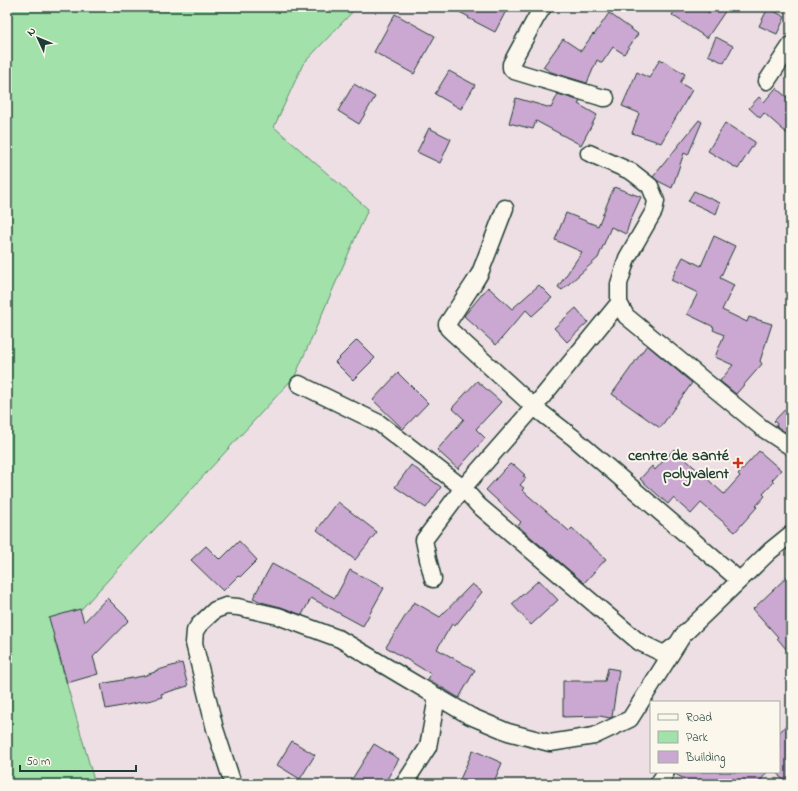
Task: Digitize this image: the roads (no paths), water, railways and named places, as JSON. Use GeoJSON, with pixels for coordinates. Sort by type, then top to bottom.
{"type":"FeatureCollection","features":[{"type":"Feature","properties":{"kind":"street"},"geometry":{"type":"LineString","coordinates":[[543,7],[511,64],[511,68],[606,98]]}},
{"type":"Feature","properties":{"kind":"street"},"geometry":{"type":"LineString","coordinates":[[767,81],[791,46]]}},
{"type":"Feature","properties":{"kind":"street"},"geometry":{"type":"LineString","coordinates":[[590,153],[632,172],[650,186],[656,201],[654,211],[627,258],[619,284],[619,303],[626,316],[762,428],[791,447]]}},
{"type":"Feature","properties":{"kind":"street"},"geometry":{"type":"LineString","coordinates":[[506,208],[480,273],[447,324],[448,328],[534,407],[574,438],[740,580]]}},
{"type":"Feature","properties":{"kind":"street"},"geometry":{"type":"LineString","coordinates":[[433,579],[424,540],[463,488],[534,407],[619,303]]}},
{"type":"Feature","properties":{"kind":"street"},"geometry":{"type":"LineString","coordinates":[[299,384],[379,423],[463,488],[478,505],[639,642],[664,654],[679,642]]}},
{"type":"Feature","properties":{"kind":"street"},"geometry":{"type":"LineString","coordinates":[[233,784],[215,728],[194,643],[195,631],[199,625],[215,610],[226,606],[238,606],[278,616],[340,639],[470,716],[508,732],[550,743],[594,736],[630,719],[683,635],[770,551],[791,534]]}},
{"type":"Feature","properties":{"kind":"street"},"geometry":{"type":"LineString","coordinates":[[404,784],[428,747],[437,697]]}},
{"type":"Feature","properties":{"kind":"street"},"geometry":{"type":"LineString","coordinates":[[658,784],[665,773]]}},
{"type":"Feature","properties":{"kind":"place","name":"centre de santé polyvalent"},"geometry":{"type":"Point","coordinates":[738,463]}}]}
